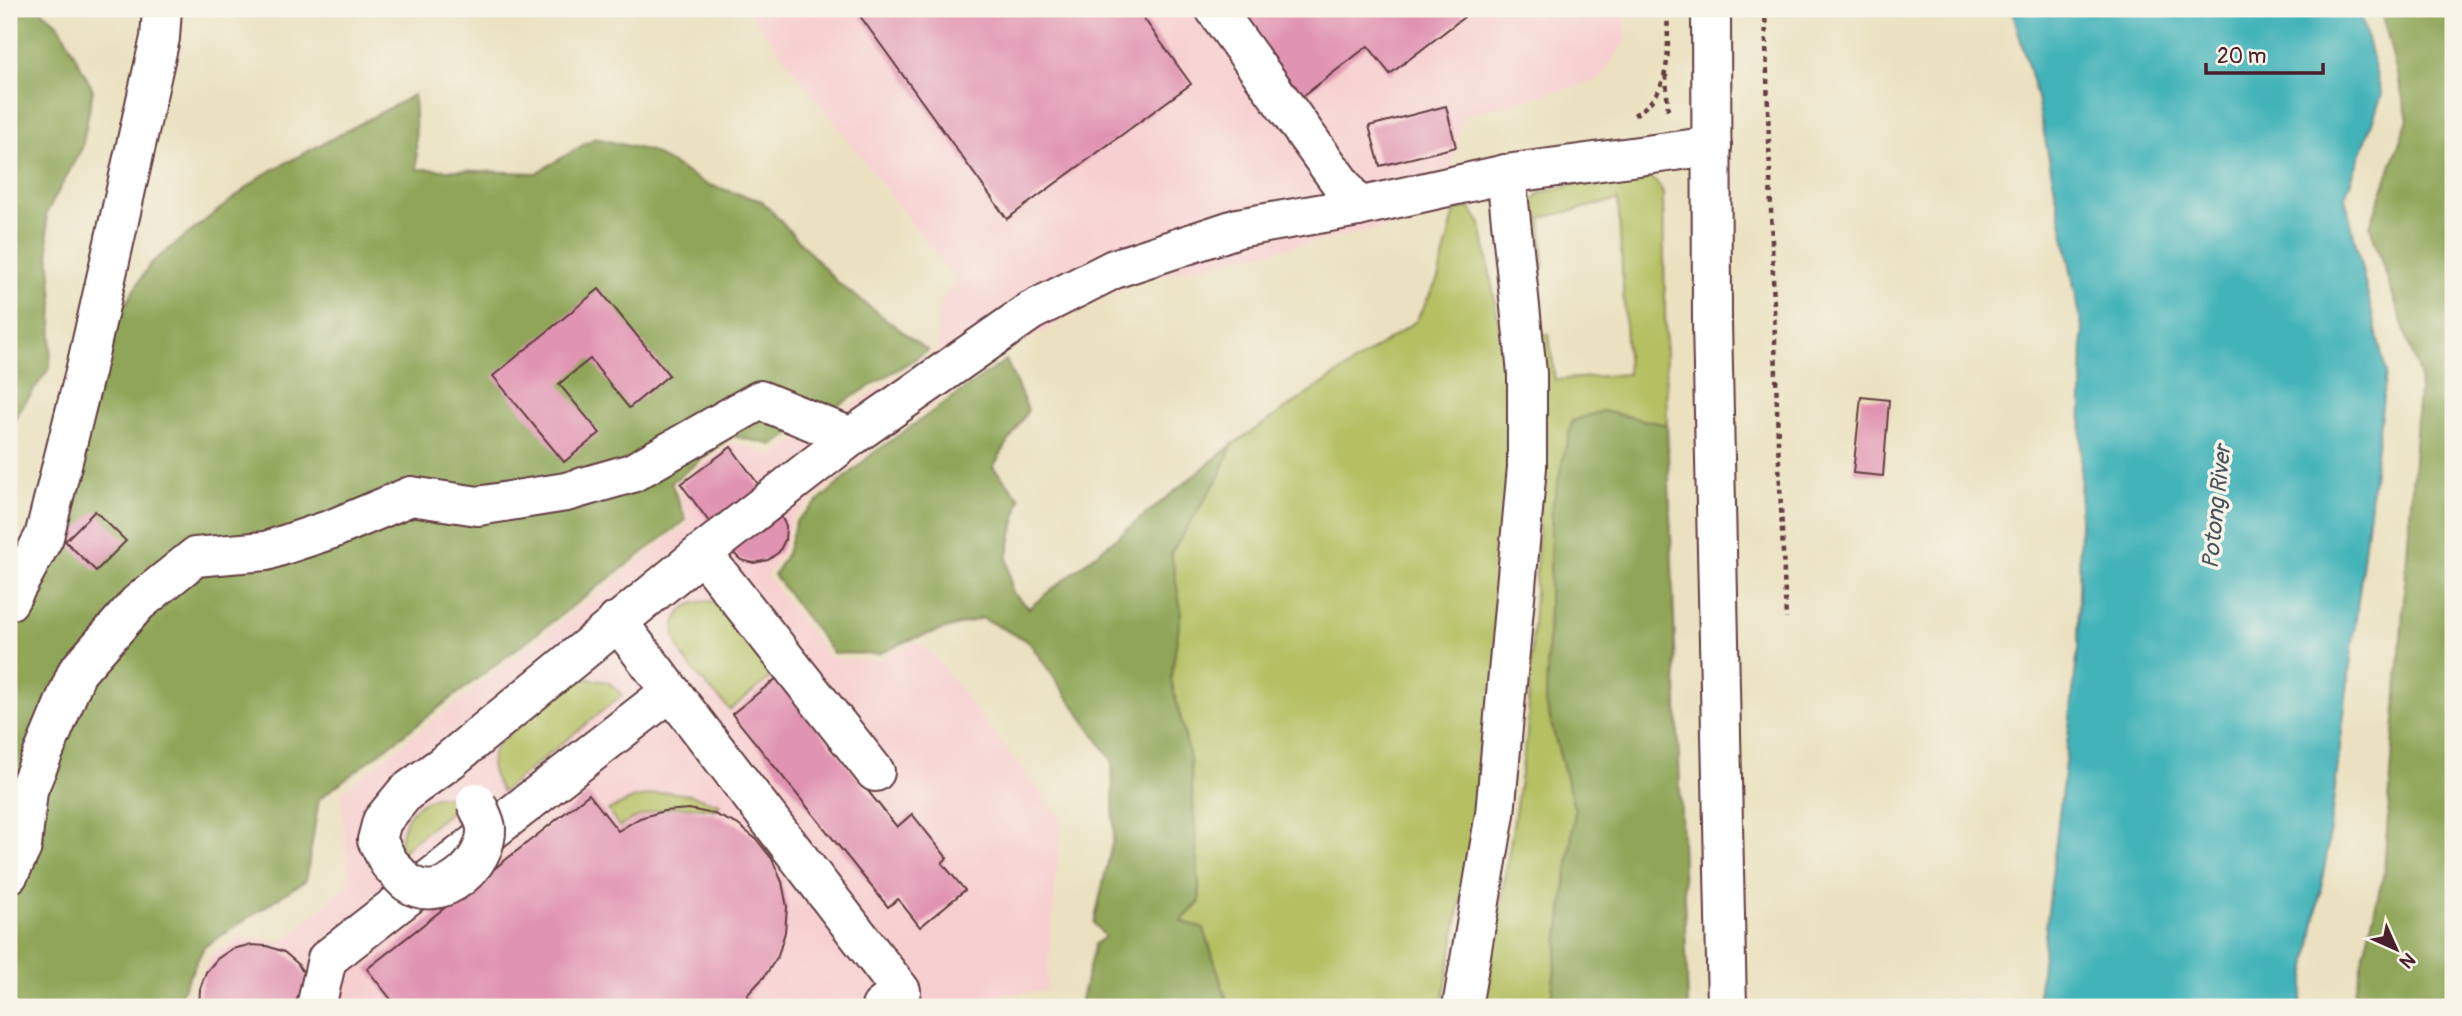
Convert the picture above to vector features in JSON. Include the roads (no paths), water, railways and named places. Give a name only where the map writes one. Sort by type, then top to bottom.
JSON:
[{"type":"main road","points":[[9,601],[44,537],[85,372],[154,64],[162,9]]},
{"type":"main road","points":[[1215,9],[1358,207]]},
{"type":"main road","points":[[1711,9],[1712,322],[1727,1007]]},
{"type":"main road","points":[[450,760],[477,802],[486,827],[484,847],[473,867],[446,886],[426,891],[407,883],[389,863],[377,839],[382,821],[405,793],[450,760],[702,553],[851,437],[1031,311],[1114,269],[1238,228],[1358,207],[1506,174],[1712,146]]},
{"type":"main road","points":[[1462,1007],[1495,814],[1527,467],[1527,373],[1506,174]]},
{"type":"main road","points":[[9,874],[22,847],[28,790],[77,672],[138,603],[195,557],[267,551],[332,529],[411,496],[478,506],[566,492],[632,472],[760,400],[851,437]]},
{"type":"main road","points":[[702,553],[875,772]]},
{"type":"main road","points":[[617,621],[901,991],[881,1007]]},
{"type":"main road","points":[[316,1007],[327,959],[670,692]]},
{"type":"water","name":"Potong River","points":[[2012,9],[2359,9],[2382,95],[2345,197],[2386,373],[2327,853],[2300,1007],[2037,1007],[2078,649],[2083,332],[2037,98]]}]
